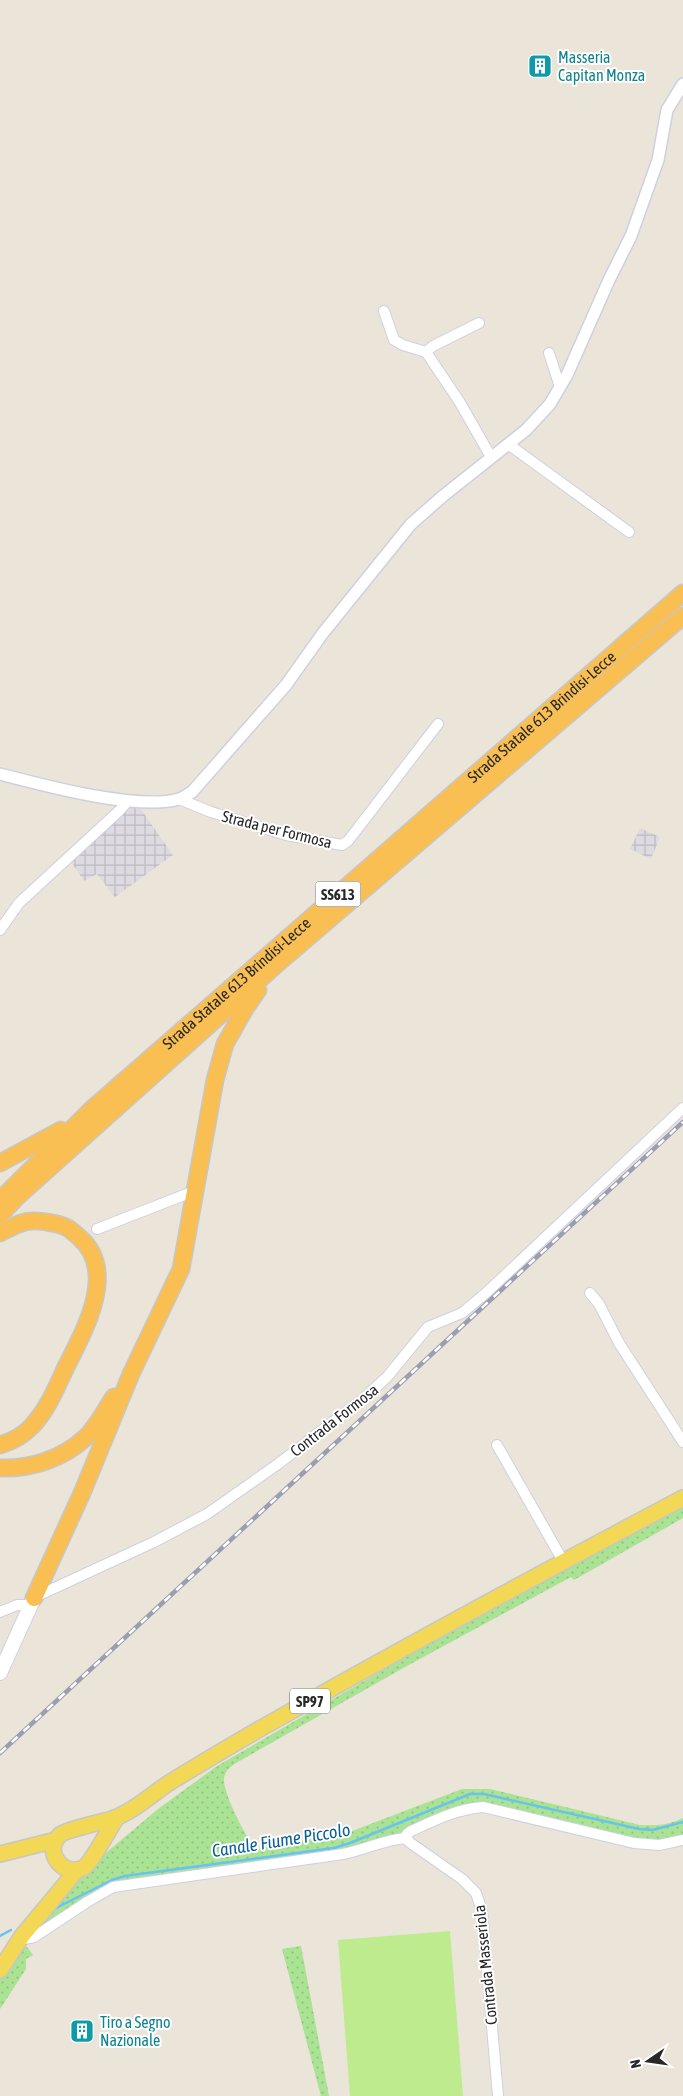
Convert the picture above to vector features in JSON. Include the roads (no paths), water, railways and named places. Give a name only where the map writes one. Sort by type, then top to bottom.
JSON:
[{"type":"highway","name":"Strada Statale 613 Brindisi-Lecce","points":[[0,1200],[92,1108],[683,593]]},
{"type":"highway","name":"Strada Statale 613 Brindisi-Lecce","points":[[0,1215],[17,1197],[277,964],[683,616]]},
{"type":"highway","points":[[32,1602],[82,1493],[131,1374],[182,1269],[215,1080],[225,1044],[246,1007],[277,964]]},
{"type":"highway","points":[[0,1163],[50,1137],[92,1108]]},
{"type":"highway","points":[[0,1233],[20,1222],[39,1220],[67,1226],[88,1245],[96,1266],[96,1294],[86,1325],[45,1412],[21,1436],[0,1445]]},
{"type":"highway","points":[[0,1468],[35,1465],[71,1448],[86,1437],[131,1374]]},
{"type":"main road","name":"SP97","points":[[77,1830],[118,1817],[226,1749],[506,1592],[683,1498]]},
{"type":"main road","points":[[0,1673],[32,1602]]},
{"type":"main road","name":"SP97","points":[[94,1853],[118,1817]]},
{"type":"main road","points":[[0,1854],[56,1840],[65,1831],[77,1830],[83,1832],[92,1841],[94,1853],[88,1864],[77,1870],[19,1940],[0,1970]]},
{"type":"main road","points":[[56,1840],[54,1853],[59,1864],[64,1868],[77,1870]]},
{"type":"main road","points":[[54,1897],[59,1864]]},
{"type":"street","name":"Strada per Formosa","points":[[0,774],[48,786],[128,801],[158,802],[179,799],[192,792],[258,719],[323,633],[411,524],[538,420],[550,404],[560,387],[631,236],[658,160],[667,110],[683,84]]},
{"type":"street","points":[[384,311],[394,340],[403,346],[417,348],[426,352],[459,401],[492,457]]},
{"type":"street","points":[[426,352],[433,346],[479,323]]},
{"type":"street","points":[[549,352],[560,387]]},
{"type":"street","points":[[508,444],[629,532]]},
{"type":"street","name":"Strada per Formosa","points":[[179,799],[211,812],[286,835],[342,845],[348,841],[438,724]]},
{"type":"street","points":[[0,930],[18,903],[128,801]]},
{"type":"street","name":"Contrada Formosa","points":[[0,1612],[17,1605],[32,1602],[207,1514],[278,1464],[363,1399],[387,1377],[428,1327],[462,1313],[486,1292],[683,1108]]},
{"type":"street","points":[[97,1229],[197,1190]]},
{"type":"street","points":[[590,1293],[619,1343],[683,1442]]},
{"type":"street","points":[[497,1445],[563,1561]]},
{"type":"street","points":[[19,1940],[34,1937],[113,1886],[344,1854],[371,1847],[394,1838],[406,1838],[407,1834],[411,1831],[442,1817],[471,1808],[483,1807],[634,1843],[659,1845],[683,1840]]},
{"type":"street","name":"Contrada Masseriola","points":[[406,1838],[462,1879],[476,1893],[482,1911],[498,2096]]},
{"type":"waterway","name":"Canale Fiume Piccolo","points":[[56,1908],[112,1880],[125,1876],[334,1848],[470,1794],[484,1794],[639,1829],[653,1830],[683,1822]]},
{"type":"waterway","name":"Canale Fiume Piccolo","points":[[0,1936],[11,1930]]},
{"type":"railway","points":[[0,1753],[683,1122]]},
{"type":"place","name":"Masseria Capitan Monza","points":[[540,66]]},
{"type":"place","name":"Tiro a Segno Nazionale","points":[[82,2031]]}]
